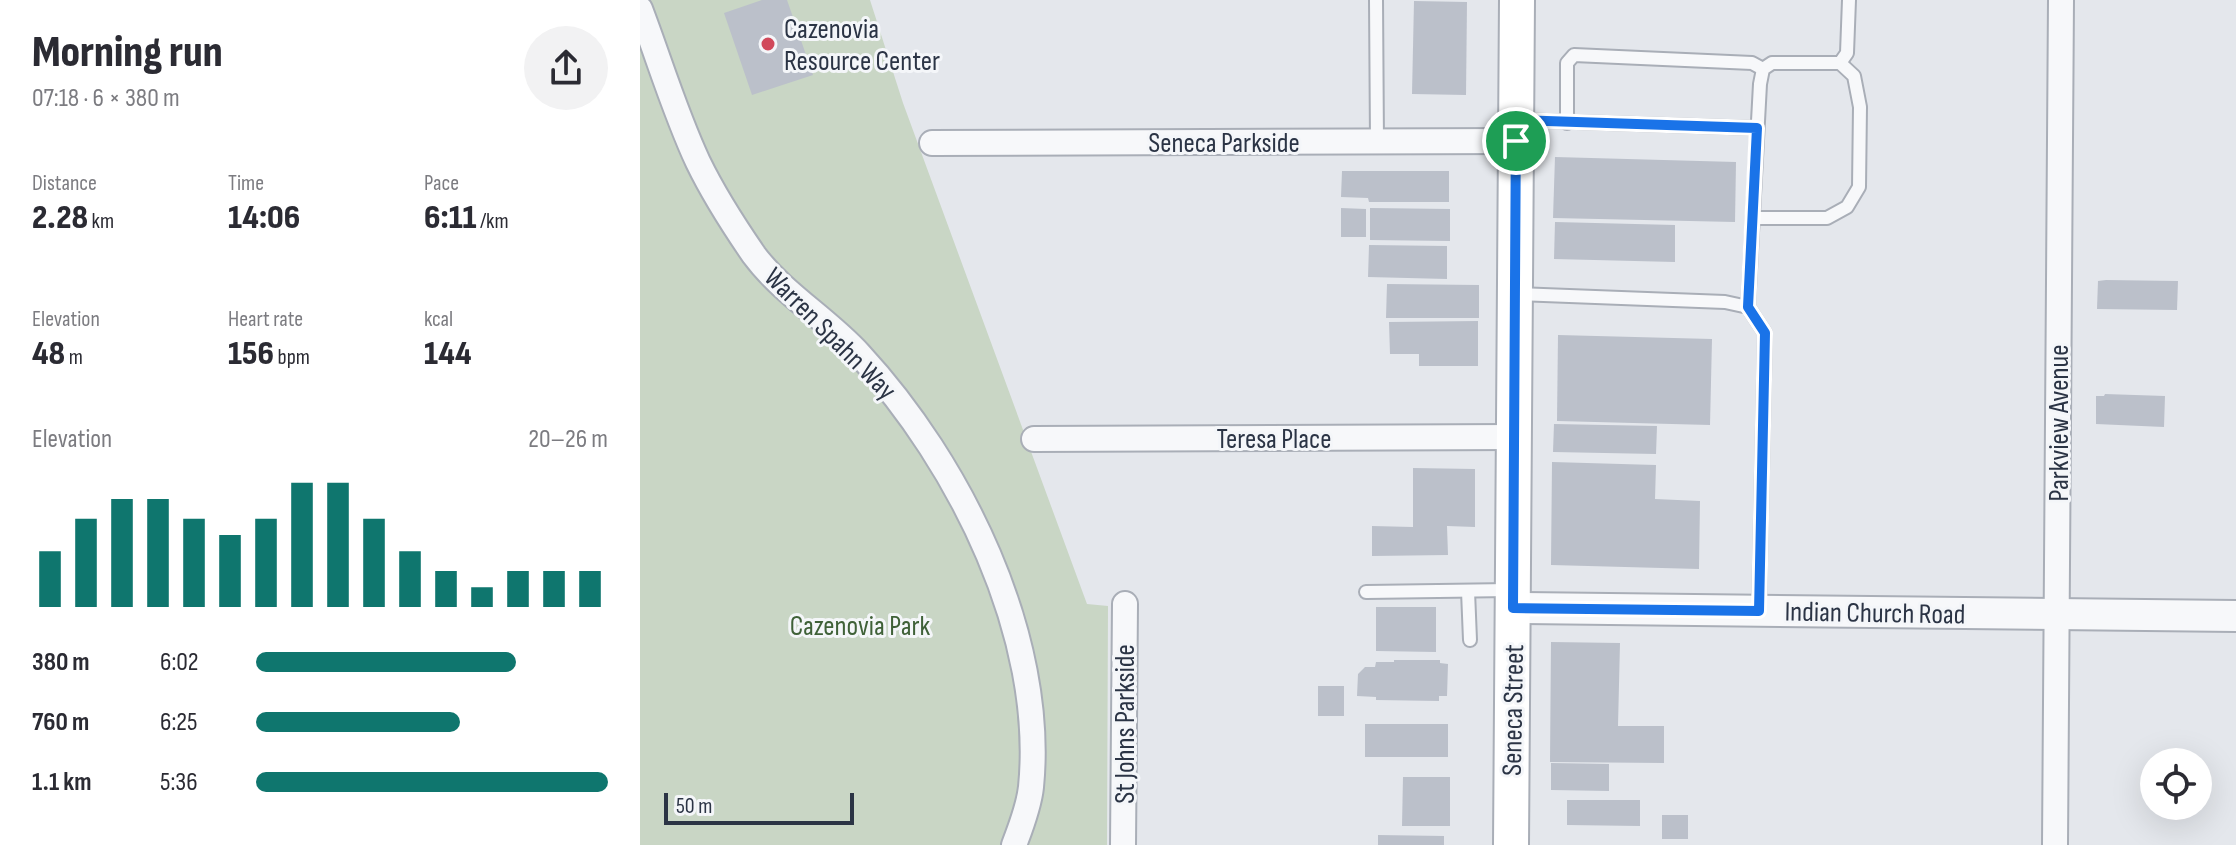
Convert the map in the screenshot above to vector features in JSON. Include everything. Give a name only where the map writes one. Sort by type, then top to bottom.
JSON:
[{"type":"main road","name":"Seneca Street","points":[[1511,845],[1517,0]]},
{"type":"street","name":"Parkview Avenue","points":[[2055,845],[2061,0]]},
{"type":"street","name":"Warren Spahn Way","points":[[640,9],[698,162],[755,256],[858,353],[895,395],[957,489],[977,529],[1022,654],[1029,697],[1031,788],[1014,845]]},
{"type":"street","name":"Seneca Parkside","points":[[932,143],[1377,142],[1516,131]]},
{"type":"street","name":"Teresa Place","points":[[1034,439],[1514,437]]},
{"type":"street","name":"Indian Church Road","points":[[1513,599],[1759,611],[2236,616]]},
{"type":"street","name":"St Johns Parkside","points":[[1123,845],[1125,604]]},
{"type":"lane","points":[[1376,0],[1377,142]]},
{"type":"lane","points":[[1840,63],[1847,53],[1849,0]]},
{"type":"lane","points":[[1567,123],[1567,63],[1574,55],[1752,63],[1763,69]]},
{"type":"lane","points":[[1753,218],[1827,218],[1847,207],[1859,187],[1860,107],[1854,76],[1840,63],[1772,63],[1763,69]]},
{"type":"lane","points":[[1759,611],[1765,333],[1748,307],[1763,69]]},
{"type":"lane","points":[[1516,131],[1567,123],[1757,128]]},
{"type":"lane","points":[[1515,294],[1725,302],[1748,307]]},
{"type":"lane","points":[[1366,592],[1468,591],[1513,599]]},
{"type":"lane","points":[[1468,591],[1470,640]]},
{"type":"green space","name":"Cazenovia Park","points":[[640,0],[870,0],[903,103],[1087,604],[1108,606],[1107,845],[640,845]]},
{"type":"building","name":"Cazenovia Resource Center","points":[[762,0],[787,0],[813,75],[752,95],[724,13]]},
{"type":"building","points":[[1414,1],[1467,2],[1466,95],[1412,94]]},
{"type":"building","points":[[1555,157],[1736,162],[1735,222],[1553,218]]},
{"type":"building","points":[[1342,171],[1449,171],[1449,202],[1369,202],[1368,198],[1341,197]]},
{"type":"building","points":[[1341,208],[1366,209],[1366,237],[1341,237]]},
{"type":"building","points":[[1370,208],[1450,209],[1450,241],[1370,240]]},
{"type":"building","points":[[1555,222],[1675,225],[1675,262],[1554,259]]},
{"type":"building","points":[[1369,245],[1447,246],[1447,279],[1368,277]]},
{"type":"building","points":[[2098,281],[2178,281],[2177,310],[2097,309]]},
{"type":"building","points":[[1387,284],[1479,285],[1479,318],[1386,318]]},
{"type":"building","points":[[1478,321],[1478,366],[1419,366],[1419,354],[1390,354],[1389,322]]},
{"type":"building","points":[[1558,335],[1712,339],[1710,425],[1557,421]]},
{"type":"building","points":[[2096,396],[2165,396],[2164,427],[2096,424]]},
{"type":"building","points":[[1554,424],[1657,426],[1656,454],[1553,452]]},
{"type":"building","points":[[1552,462],[1656,465],[1655,499],[1700,501],[1699,569],[1551,565]]},
{"type":"building","points":[[1413,468],[1475,469],[1475,527],[1447,526],[1448,555],[1372,556],[1372,526],[1413,527]]},
{"type":"building","points":[[1376,607],[1436,607],[1436,652],[1376,651]]},
{"type":"building","points":[[1551,642],[1620,643],[1618,726],[1664,726],[1664,763],[1550,762]]},
{"type":"building","points":[[1394,660],[1440,660],[1440,663],[1448,664],[1447,696],[1439,696],[1439,701],[1376,700],[1376,697],[1357,696],[1358,674],[1365,667]]},
{"type":"building","points":[[1318,686],[1344,686],[1344,716],[1318,716]]},
{"type":"building","points":[[1365,724],[1448,724],[1448,757],[1365,757]]},
{"type":"building","points":[[1551,763],[1609,764],[1609,791],[1551,790]]},
{"type":"building","points":[[1403,777],[1450,777],[1450,826],[1402,826]]},
{"type":"building","points":[[1567,800],[1640,800],[1640,826],[1567,825]]},
{"type":"building","points":[[1662,815],[1688,815],[1688,839],[1662,839]]},
{"type":"building","points":[[1378,835],[1444,836],[1444,845],[1378,845]]},
{"type":"place","name":"Cazenovia Resource Center","points":[[768,44]]},
{"type":"route","points":[[1516,120],[1757,128],[1748,307],[1765,333],[1759,611],[1513,608],[1516,141],[1516,120]]}]
